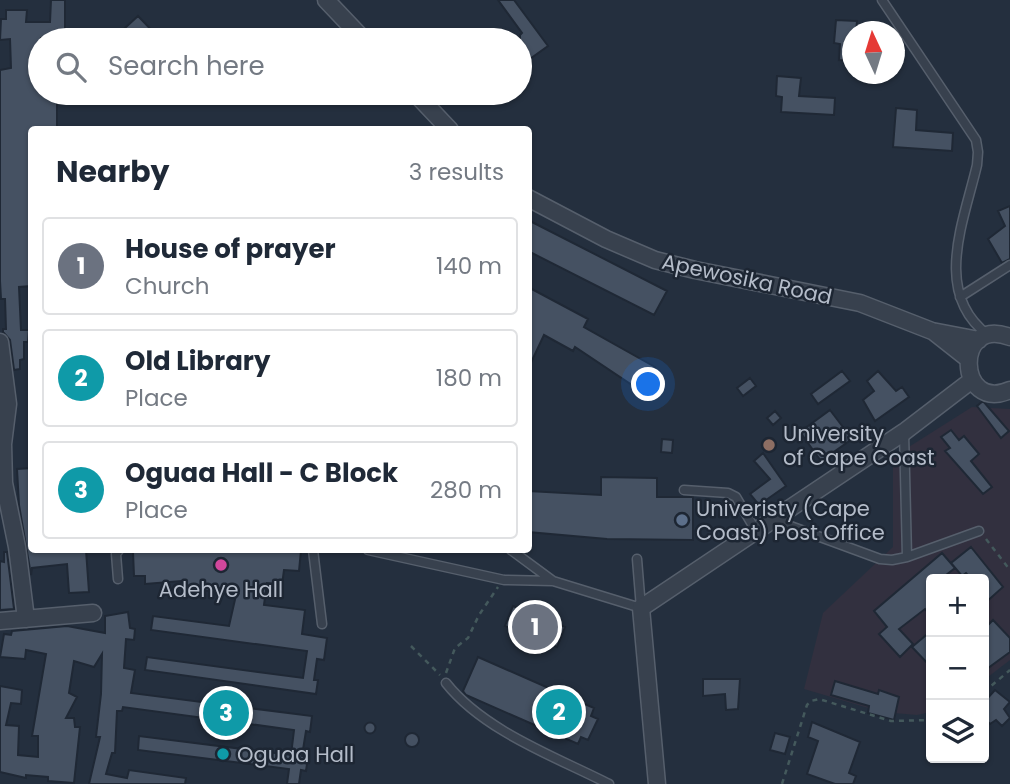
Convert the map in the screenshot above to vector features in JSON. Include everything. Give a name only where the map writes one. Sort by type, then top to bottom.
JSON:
[{"type":"street","points":[[326,0],[353,28]]},
{"type":"street","points":[[426,105],[446,126]]},
{"type":"street","name":"Apewosika Road","points":[[532,200],[606,239],[655,260],[860,303],[932,331]]},
{"type":"street","points":[[932,331],[1010,337]]},
{"type":"street","points":[[932,331],[968,358]]},
{"type":"street","points":[[984,337],[971,348],[968,358],[968,370],[972,380],[986,392],[1010,390]]},
{"type":"street","points":[[0,341],[8,404],[3,444],[5,482],[26,619]]},
{"type":"street","points":[[657,784],[641,608],[904,432],[972,380]]},
{"type":"street","points":[[0,544],[17,547]]},
{"type":"street","points":[[0,621],[93,613]]},
{"type":"lane","points":[[882,0],[975,140],[977,165],[954,275],[972,324],[984,337]]},
{"type":"lane","points":[[960,297],[1010,265]]},
{"type":"lane","points":[[904,432],[907,556]]},
{"type":"lane","points":[[684,490],[728,493],[736,497],[756,531]]},
{"type":"lane","points":[[774,520],[880,559],[907,556],[979,531]]},
{"type":"lane","points":[[117,553],[118,579]]},
{"type":"lane","points":[[313,553],[322,624]]},
{"type":"lane","points":[[382,553],[501,579],[553,581],[641,608],[637,559]]},
{"type":"lane","points":[[515,553],[553,581]]},
{"type":"lane","points":[[446,683],[459,699],[478,715],[609,784]]},
{"type":"path","points":[[979,531],[1010,570]]},
{"type":"path","points":[[446,683],[449,661],[455,648],[468,638],[501,579]]},
{"type":"path","points":[[411,646],[446,683]]},
{"type":"path","points":[[989,688],[1010,670]]},
{"type":"path","points":[[782,784],[807,705],[811,701],[819,699],[891,721],[926,720]]},
{"type":"shaded area","points":[[972,407],[1010,409],[1010,660],[989,676],[989,574],[926,574],[926,713],[917,715],[882,712],[804,689],[823,613],[893,547],[893,457]]},
{"type":"building","points":[[51,0],[65,0],[65,28],[28,28],[28,105],[57,105],[57,126],[28,126],[28,286],[19,287],[21,330],[28,330],[28,342],[24,342],[24,359],[20,360],[20,369],[14,370],[10,340],[3,332],[3,329],[6,329],[5,299],[1,299],[0,281],[0,70],[11,68],[10,39],[0,40],[1,19],[6,19],[6,10],[27,10],[26,22],[50,22]]},
{"type":"building","points":[[498,0],[514,0],[548,46],[532,57],[532,28],[518,28]]},
{"type":"building","points":[[138,16],[150,28],[125,28]]},
{"type":"building","points":[[836,20],[857,21],[842,21],[842,60],[839,60],[840,44],[834,43]]},
{"type":"building","points":[[777,76],[801,78],[799,96],[835,98],[834,115],[781,112],[782,97],[776,96]]},
{"type":"building","points":[[896,108],[917,110],[916,130],[953,133],[952,151],[893,147]]},
{"type":"building","points":[[1010,206],[1010,259],[1002,263],[988,239],[1005,226],[998,211]]},
{"type":"building","points":[[532,222],[667,291],[654,315],[532,253]]},
{"type":"building","points":[[532,289],[588,319],[584,327],[655,367],[641,391],[575,347],[573,351],[544,335],[532,360]]},
{"type":"building","points":[[842,371],[850,381],[818,404],[811,394]]},
{"type":"building","points":[[878,371],[896,391],[902,387],[909,397],[875,421],[863,400],[874,391],[867,381]]},
{"type":"building","points":[[750,378],[756,386],[743,396],[737,388]]},
{"type":"building","points":[[983,401],[1009,431],[1001,438],[977,406]]},
{"type":"building","points":[[830,410],[852,439],[821,461],[800,432]]},
{"type":"building","points":[[775,411],[781,418],[773,425],[767,418]]},
{"type":"building","points":[[951,430],[959,440],[964,436],[979,454],[971,461],[992,487],[983,494],[945,451],[950,448],[941,437]]},
{"type":"building","points":[[662,439],[673,440],[672,453],[661,452]]},
{"type":"building","points":[[763,453],[786,486],[759,505],[750,494],[770,479],[754,461]]},
{"type":"building","points":[[28,468],[28,553],[86,553],[89,592],[69,593],[67,564],[32,568],[31,575],[19,505],[17,469]]},
{"type":"building","points":[[601,477],[657,478],[657,497],[693,497],[693,540],[607,539],[532,532],[532,491],[601,495]]},
{"type":"building","points":[[971,547],[1003,587],[989,600],[989,574],[960,574],[951,563]]},
{"type":"building","points":[[4,552],[7,552],[14,609],[0,610],[0,561],[4,562]]},
{"type":"building","points":[[133,553],[301,553],[299,571],[284,570],[282,585],[267,583],[264,605],[305,610],[302,634],[327,638],[324,660],[317,659],[314,680],[318,680],[316,694],[145,670],[147,657],[303,678],[307,651],[151,630],[153,616],[229,626],[236,595],[181,587],[181,581],[145,584],[145,576],[134,576]]},
{"type":"building","points":[[942,553],[955,568],[947,574],[926,574],[926,610],[899,629],[913,644],[900,657],[879,634],[887,627],[874,611]]},
{"type":"building","points":[[513,606],[565,627],[557,647],[505,626]]},
{"type":"building","points":[[128,612],[130,628],[135,629],[134,640],[126,639],[124,668],[135,670],[131,693],[312,716],[310,732],[306,731],[302,756],[308,757],[306,771],[301,770],[299,784],[287,784],[289,769],[138,750],[139,736],[291,755],[294,730],[123,707],[122,711],[117,711],[115,753],[112,753],[106,774],[127,778],[129,770],[186,778],[185,784],[89,784],[100,737],[96,737],[102,654],[94,667],[74,661],[69,693],[77,697],[66,718],[74,718],[75,727],[80,727],[74,783],[48,781],[48,777],[26,775],[26,778],[0,772],[0,686],[22,690],[21,704],[11,703],[6,725],[19,726],[18,755],[38,757],[38,736],[32,736],[46,654],[26,650],[25,659],[0,657],[4,634],[67,626],[105,633],[105,616]]},
{"type":"building","points":[[993,620],[1010,638],[1010,652],[989,667],[989,637],[989,624]]},
{"type":"building","points":[[926,635],[926,662],[912,647]]},
{"type":"building","points":[[478,657],[594,708],[591,716],[598,719],[588,740],[581,737],[578,744],[466,695],[463,691]]},
{"type":"building","points":[[703,679],[740,679],[738,709],[726,710],[725,694],[703,696]]},
{"type":"building","points":[[835,681],[878,694],[879,690],[899,697],[894,720],[868,713],[869,706],[831,695]]},
{"type":"building","points":[[995,690],[1010,702],[1004,709],[1010,718],[1002,726],[996,720],[989,723],[989,697]]},
{"type":"building","points":[[370,722],[376,728],[370,734],[364,728]]},
{"type":"building","points":[[812,722],[860,742],[849,773],[856,776],[853,784],[835,784],[807,774],[818,741],[808,737]]},
{"type":"building","points":[[412,733],[417,735],[417,745],[412,747],[407,745],[405,740],[407,735]]},
{"type":"building","points":[[775,733],[790,737],[785,754],[770,750]]},
{"type":"place","name":"University of Cape Coast","points":[[769,445]]},
{"type":"place","name":"Univeristy (Cape Coast) Post Office","points":[[682,520]]},
{"type":"place","name":"Adehye Hall","points":[[221,565]]},
{"type":"place","name":"House of prayer","points":[[535,627]]},
{"type":"place","name":"Old Library","points":[[559,712]]},
{"type":"place","name":"Oguaa Hall - C Block","points":[[226,713]]},
{"type":"place","name":"Oguaa Hall","points":[[223,754]]}]
